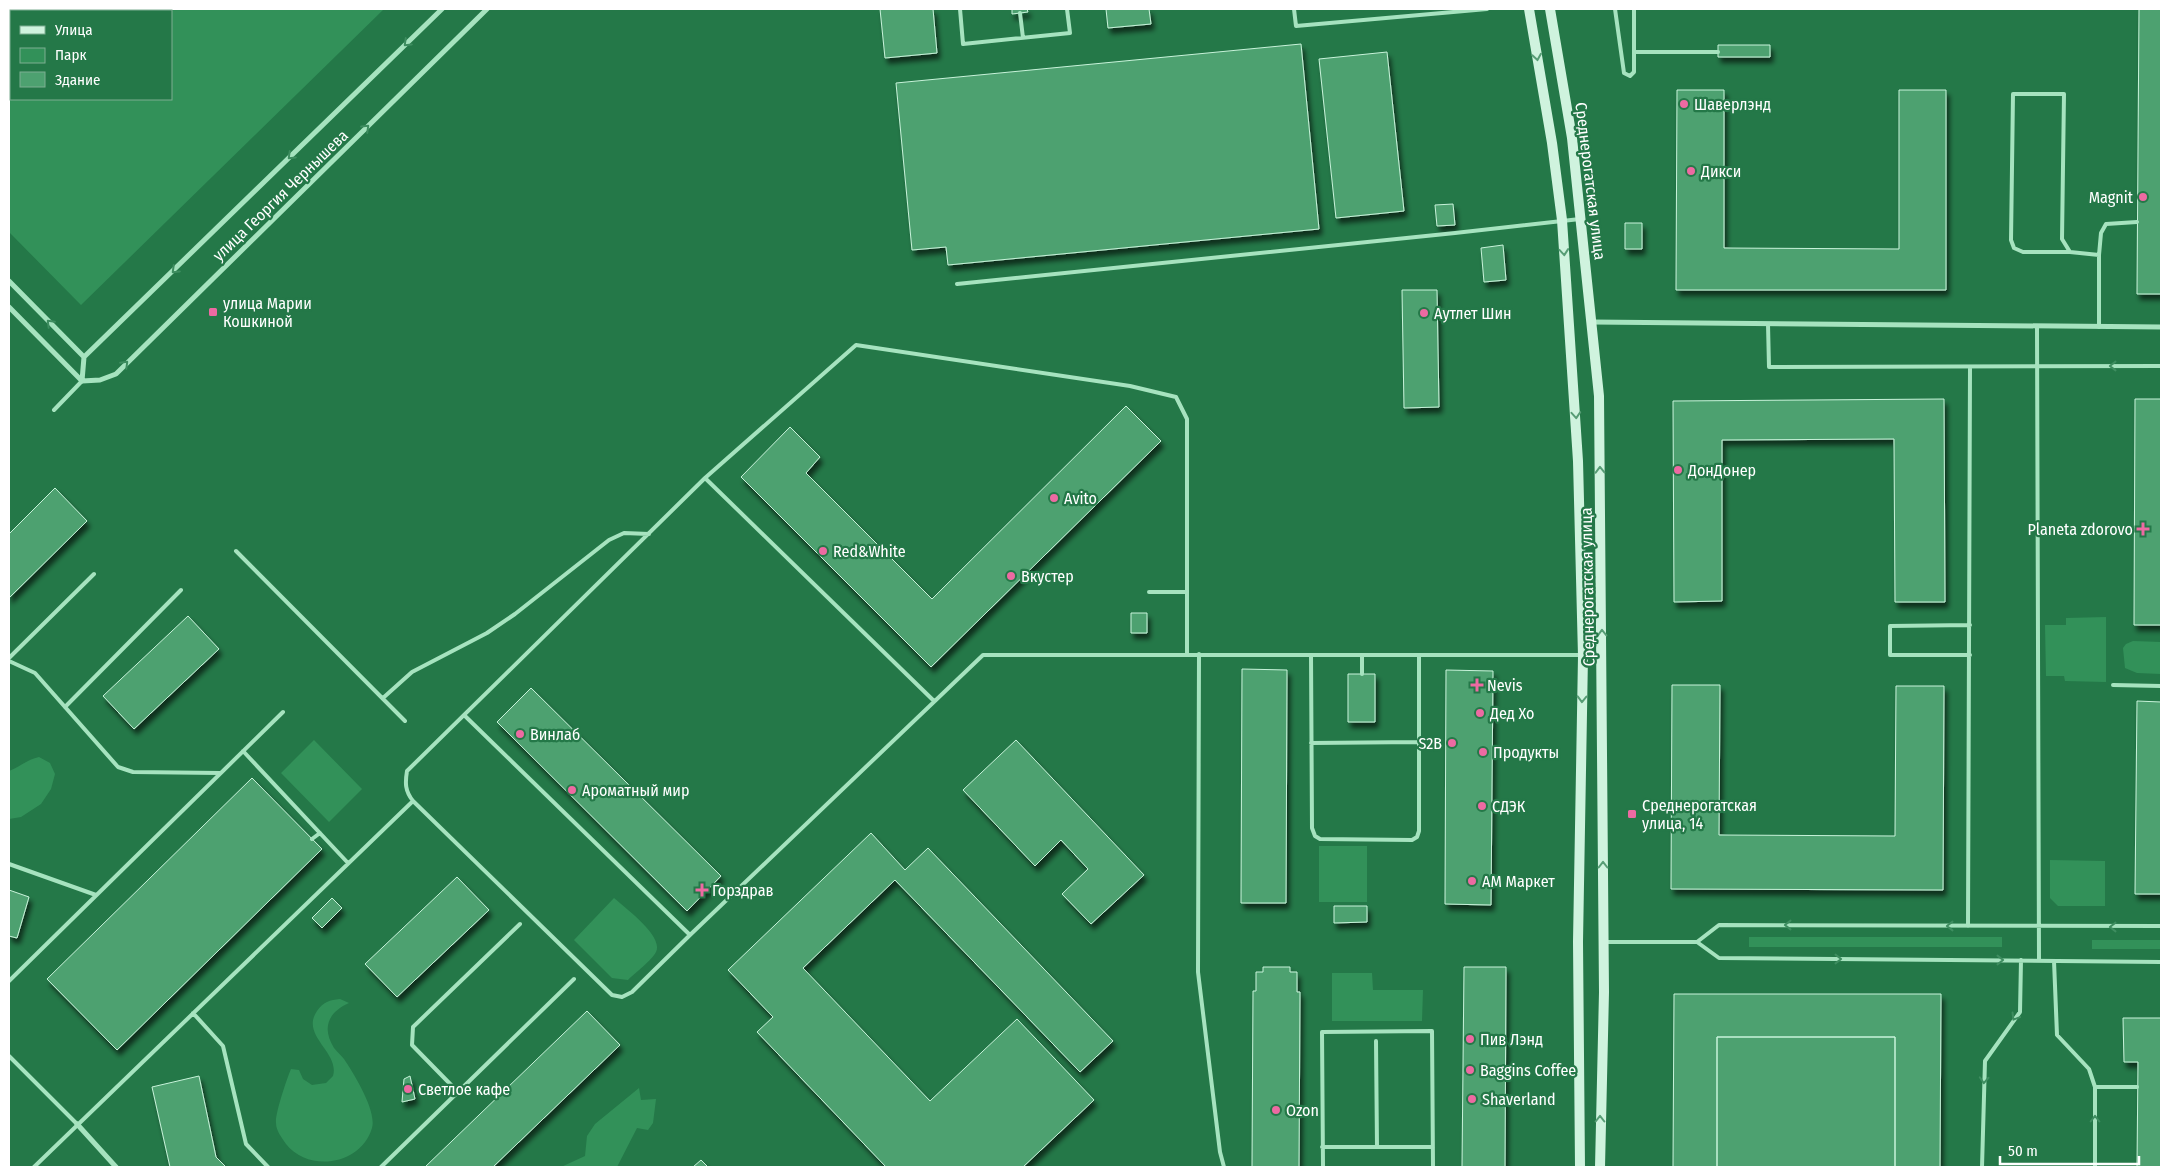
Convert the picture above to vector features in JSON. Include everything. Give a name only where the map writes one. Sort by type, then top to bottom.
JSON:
[{"type":"street","name":"улица Георгия Чернышева","points":[[84,357],[442,9]]},
{"type":"street","name":"улица Георгия Чернышева","points":[[82,381],[100,380],[116,374],[488,9]]},
{"type":"street","name":"Среднерогатская улица","points":[[1530,9],[1552,143],[1562,220],[1578,462],[1582,656],[1578,952],[1580,1167]]},
{"type":"street","name":"Среднерогатская улица","points":[[1550,9],[1572,138],[1600,396],[1603,654],[1603,942],[1600,1167]]},
{"type":"street","points":[[9,281],[84,357],[82,381]]},
{"type":"street","points":[[9,307],[82,381]]},
{"type":"street","points":[[1592,322],[2161,328]]},
{"type":"street","points":[[77,1124],[116,1167]]},
{"type":"lane","points":[[960,9],[963,44],[1070,33],[1067,9]]},
{"type":"lane","points":[[1294,9],[1296,26],[1487,9]]},
{"type":"lane","points":[[1411,9],[1412,16]]},
{"type":"lane","points":[[1615,9],[1624,74],[1630,76],[1634,72],[1634,9]]},
{"type":"lane","points":[[1020,13],[1023,38]]},
{"type":"lane","points":[[1635,52],[1718,52]]},
{"type":"lane","points":[[2070,252],[2062,239],[2064,94],[2013,94],[2011,240],[2014,248],[2023,252],[2070,252],[2099,255]]},
{"type":"lane","points":[[958,284],[1582,219]]},
{"type":"lane","points":[[2099,327],[2099,255],[2101,233],[2106,224],[2138,222]]},
{"type":"lane","points":[[1768,324],[1769,368],[2161,366]]},
{"type":"lane","points":[[2037,327],[2039,960]]},
{"type":"lane","points":[[1187,654],[1187,419],[1176,397],[1130,386],[856,345],[705,478],[407,771],[405,784],[408,795],[413,801],[612,995],[622,996],[632,992],[983,655],[1582,656],[1603,654]]},
{"type":"lane","points":[[1968,926],[1970,367]]},
{"type":"lane","points":[[54,410],[82,381]]},
{"type":"lane","points":[[705,478],[934,701]]},
{"type":"lane","points":[[383,698],[412,672],[487,633],[515,614],[609,540],[624,533],[649,534]]},
{"type":"lane","points":[[236,551],[405,721]]},
{"type":"lane","points":[[94,574],[9,659],[35,673],[118,767],[133,772],[220,773]]},
{"type":"lane","points":[[65,706],[181,590]]},
{"type":"lane","points":[[1149,592],[1186,592]]},
{"type":"lane","points":[[1970,626],[1890,626],[1890,655],[1970,655]]},
{"type":"lane","points":[[1199,654],[1198,972],[1220,1152],[1224,1167]]},
{"type":"lane","points":[[1311,655],[1312,828],[1315,836],[1320,839],[1412,840],[1417,837],[1419,831],[1419,655]]},
{"type":"lane","points":[[1362,655],[1362,674]]},
{"type":"lane","points":[[2113,685],[2161,686]]},
{"type":"lane","points":[[9,981],[282,712]]},
{"type":"lane","points":[[464,715],[690,935]]},
{"type":"lane","points":[[1311,743],[1419,742]]},
{"type":"lane","points":[[243,751],[348,863]]},
{"type":"lane","points":[[34,1167],[413,801]]},
{"type":"lane","points":[[312,839],[320,833]]},
{"type":"lane","points":[[9,864],[96,894]]},
{"type":"lane","points":[[458,1092],[416,1051],[411,1040],[413,1027],[520,924]]},
{"type":"lane","points":[[1697,942],[1719,925],[2161,926]]},
{"type":"lane","points":[[1603,942],[1697,942],[1719,958],[2161,962]]},
{"type":"lane","points":[[1982,1167],[1985,1061],[2020,1012],[2021,960]]},
{"type":"lane","points":[[2054,961],[2057,1035],[2089,1069],[2095,1087],[2095,1167]]},
{"type":"lane","points":[[381,1167],[574,979]]},
{"type":"lane","points":[[194,1013],[223,1046],[246,1144],[268,1167]]},
{"type":"lane","points":[[1323,1167],[1322,1032],[1432,1031],[1433,1167]]},
{"type":"lane","points":[[1376,1041],[1377,1147]]},
{"type":"lane","points":[[9,1056],[77,1124]]},
{"type":"lane","points":[[2095,1087],[2136,1086]]},
{"type":"lane","points":[[1322,1147],[1433,1147]]},
{"type":"green space","points":[[9,9],[384,9],[81,305],[9,232]]},
{"type":"green space","points":[[2106,617],[2106,682],[2065,681],[2064,676],[2046,676],[2045,625],[2066,625],[2066,618]]},
{"type":"green space","points":[[2133,641],[2161,642],[2161,674],[2137,673],[2125,668],[2123,648],[2126,644]]},
{"type":"green space","points":[[314,740],[362,789],[329,822],[281,773]]},
{"type":"green space","points":[[39,757],[50,763],[55,774],[51,789],[41,804],[21,817],[9,819],[9,771],[31,759]]},
{"type":"green space","points":[[1319,846],[1367,846],[1367,902],[1319,902]]},
{"type":"green space","points":[[2050,860],[2105,861],[2105,906],[2058,906],[2050,898]]},
{"type":"green space","points":[[614,898],[642,923],[657,945],[654,955],[628,980],[612,978],[574,940]]},
{"type":"green space","points":[[1749,937],[2002,937],[2002,947],[1749,947]]},
{"type":"green space","points":[[2092,940],[2161,940],[2161,949],[2092,949]]},
{"type":"green space","points":[[1332,973],[1372,973],[1373,990],[1423,990],[1422,1021],[1332,1021]]},
{"type":"green space","points":[[340,999],[349,1003],[336,1011],[332,1016],[329,1021],[328,1033],[334,1048],[344,1059],[364,1093],[373,1121],[366,1140],[357,1150],[346,1157],[334,1161],[320,1161],[308,1159],[296,1153],[286,1144],[277,1129],[276,1118],[291,1069],[299,1070],[303,1079],[312,1085],[326,1083],[333,1076],[334,1067],[316,1036],[313,1020],[322,1005]]},
{"type":"green space","points":[[639,1088],[641,1100],[656,1099],[653,1123],[648,1130],[637,1128],[617,1167],[561,1167],[585,1156],[587,1136],[595,1124]]},
{"type":"building","points":[[880,9],[933,9],[937,53],[885,58]]},
{"type":"building","points":[[1012,9],[1027,9],[1028,12],[1012,14]]},
{"type":"building","points":[[1106,9],[1149,9],[1151,24],[1108,28]]},
{"type":"building","points":[[2139,9],[2161,9],[2161,294],[2137,294]]},
{"type":"building","points":[[1301,44],[1319,229],[948,265],[946,247],[912,250],[896,83]]},
{"type":"building","points":[[1718,45],[1770,45],[1770,57],[1718,57]]},
{"type":"building","points":[[1387,52],[1404,211],[1336,218],[1319,59]]},
{"type":"building","points":[[1677,90],[1724,90],[1724,248],[1899,249],[1899,90],[1946,90],[1946,290],[1676,290]]},
{"type":"building","points":[[1453,204],[1455,225],[1437,226],[1435,205]]},
{"type":"building","points":[[1625,223],[1642,223],[1642,249],[1625,249]]},
{"type":"building","points":[[1503,245],[1506,280],[1484,282],[1481,248]]},
{"type":"building","points":[[1402,290],[1437,290],[1439,407],[1404,408]]},
{"type":"building","points":[[1944,399],[1945,602],[1895,602],[1894,439],[1722,440],[1722,601],[1674,602],[1673,401]]},
{"type":"building","points":[[2135,399],[2161,399],[2161,625],[2134,625]]},
{"type":"building","points":[[1126,406],[1161,441],[931,667],[741,477],[790,427],[820,457],[806,473],[932,599]]},
{"type":"building","points":[[55,488],[87,521],[9,598],[9,534]]},
{"type":"building","points":[[1131,613],[1147,613],[1147,633],[1131,633]]},
{"type":"building","points":[[188,616],[219,649],[134,729],[103,696]]},
{"type":"building","points":[[1242,669],[1287,670],[1286,903],[1241,903]]},
{"type":"building","points":[[1446,670],[1493,671],[1491,905],[1445,904]]},
{"type":"building","points":[[1348,674],[1375,674],[1375,722],[1348,722]]},
{"type":"building","points":[[1672,685],[1720,685],[1719,835],[1895,836],[1896,686],[1944,686],[1943,890],[1671,889]]},
{"type":"building","points":[[531,688],[721,876],[687,911],[497,722]]},
{"type":"building","points":[[2137,701],[2161,702],[2161,894],[2135,894]]},
{"type":"building","points":[[1016,740],[1144,875],[1091,924],[1062,894],[1088,869],[1061,840],[1035,866],[963,790]]},
{"type":"building","points":[[252,778],[322,849],[117,1050],[47,979]]},
{"type":"building","points":[[871,833],[905,870],[928,848],[1113,1041],[1080,1072],[895,880],[803,968],[930,1101],[1017,1019],[1094,1100],[1023,1167],[886,1167],[757,1032],[773,1017],[728,970]]},
{"type":"building","points":[[457,877],[489,910],[397,997],[365,964]]},
{"type":"building","points":[[9,890],[29,897],[17,938],[9,936]]},
{"type":"building","points":[[332,898],[342,908],[322,928],[312,918]]},
{"type":"building","points":[[1334,906],[1367,906],[1367,922],[1334,923]]},
{"type":"building","points":[[1263,967],[1290,967],[1290,972],[1297,972],[1297,992],[1300,992],[1299,1167],[1252,1167],[1253,991],[1256,991],[1256,972],[1263,972]]},
{"type":"building","points":[[1464,967],[1506,967],[1505,1167],[1462,1167]]},
{"type":"building","points":[[1674,994],[1941,994],[1940,1167],[1895,1167],[1895,1037],[1717,1037],[1717,1167],[1673,1167]]},
{"type":"building","points":[[587,1011],[620,1045],[493,1167],[425,1167]]},
{"type":"building","points":[[2123,1018],[2161,1018],[2161,1167],[2137,1167],[2138,1062],[2124,1062]]},
{"type":"building","points":[[1717,1037],[1895,1037],[1895,1167],[1717,1167]]},
{"type":"building","points":[[199,1076],[216,1157],[226,1167],[170,1167],[152,1087]]},
{"type":"building","name":"Светлое кафе","points":[[410,1076],[415,1099],[402,1102],[404,1079]]},
{"type":"building","points":[[701,1160],[708,1167],[693,1167]]},
{"type":"place","name":"Шаверлэнд","points":[[1684,104]]},
{"type":"place","name":"Дикси","points":[[1691,171]]},
{"type":"place","name":"Magnit","points":[[2143,197]]},
{"type":"place","name":"улица Марии Кошкиной","points":[[213,312]]},
{"type":"place","name":"Аутлет Шин","points":[[1424,313]]},
{"type":"place","name":"ДонДонер","points":[[1678,470]]},
{"type":"place","name":"Avito","points":[[1054,498]]},
{"type":"place","name":"Planeta zdorovo","points":[[2143,529]]},
{"type":"place","name":"Red&White","points":[[823,551]]},
{"type":"place","name":"Вкустер","points":[[1011,576]]},
{"type":"place","name":"Nevis","points":[[1477,685]]},
{"type":"place","name":"Дед Хо","points":[[1480,713]]},
{"type":"place","name":"Винлаб","points":[[520,734]]},
{"type":"place","name":"S2B","points":[[1452,743]]},
{"type":"place","name":"Продукты","points":[[1483,752]]},
{"type":"place","name":"Ароматный мир","points":[[572,790]]},
{"type":"place","name":"СДЭК","points":[[1482,806]]},
{"type":"place","name":"Среднерогатская улица, 14","points":[[1632,814]]},
{"type":"place","name":"АМ Маркет","points":[[1472,881]]},
{"type":"place","name":"Горздрав","points":[[702,890]]},
{"type":"place","name":"Пив Лэнд","points":[[1470,1039]]},
{"type":"place","name":"Baggins Coffee","points":[[1470,1070]]},
{"type":"place","name":"Светлое кафе","points":[[408,1089]]},
{"type":"place","name":"Shaverland","points":[[1472,1099]]},
{"type":"place","name":"Ozon","points":[[1276,1110]]}]
